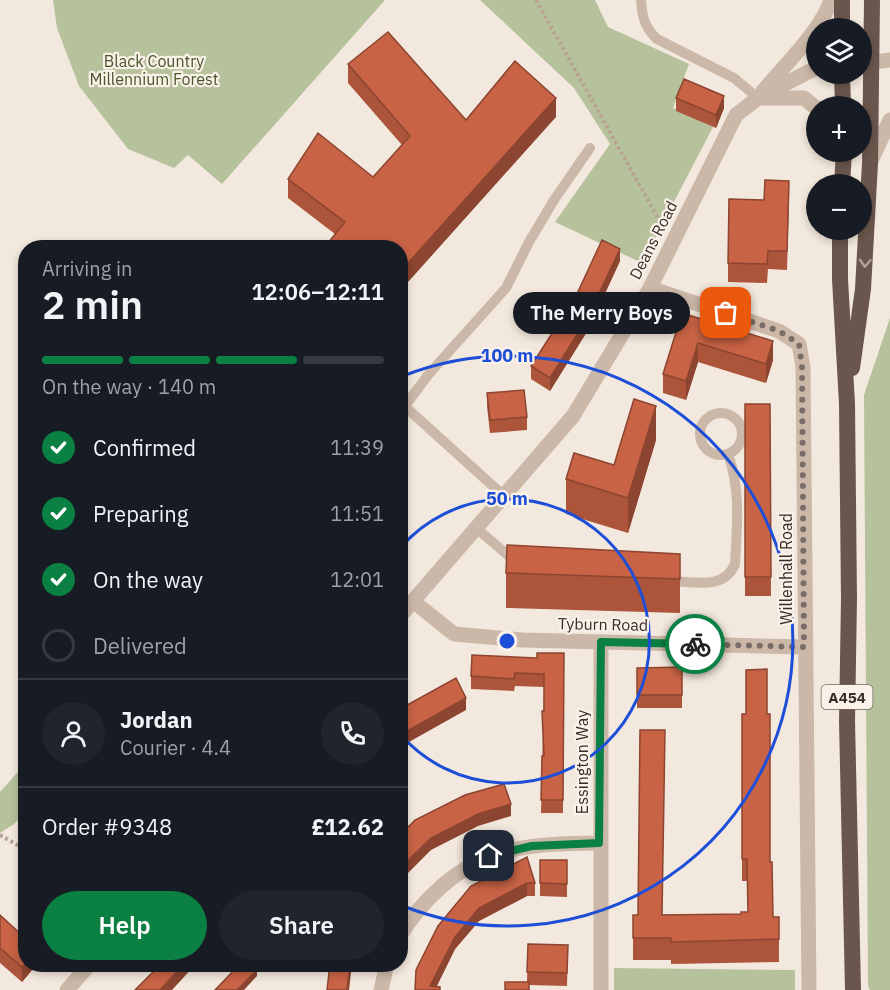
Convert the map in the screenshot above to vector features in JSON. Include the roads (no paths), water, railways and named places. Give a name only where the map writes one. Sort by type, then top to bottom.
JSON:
[{"type":"highway","points":[[842,0],[842,18]]},
{"type":"highway","name":"A454","points":[[870,18],[872,0]]},
{"type":"highway","name":"A454","points":[[847,404],[863,290],[870,163],[866,84]]},
{"type":"highway","name":"A454","points":[[840,240],[847,404],[849,599],[847,721],[853,990]]},
{"type":"street","points":[[758,98],[815,28],[828,9],[831,0]]},
{"type":"street","points":[[872,63],[890,60]]},
{"type":"street","points":[[872,65],[890,69]]},
{"type":"street","name":"Deans Road","points":[[408,607],[573,416],[650,288],[736,115],[758,98],[806,72]]},
{"type":"street","points":[[758,98],[806,100]]},
{"type":"street","points":[[870,163],[890,120]]},
{"type":"street","name":"Willenhall Road","points":[[650,288],[779,331],[799,344],[802,367],[809,990]]},
{"type":"street","name":"Tyburn Road","points":[[413,601],[454,634],[522,640],[804,647]]},
{"type":"street","name":"Essington Way","points":[[601,642],[599,843],[601,990]]},
{"type":"street","points":[[408,924],[432,895],[470,864],[510,850],[558,843],[599,843]]},
{"type":"street","points":[[67,990],[83,972]]},
{"type":"street","points":[[381,990],[385,972]]},
{"type":"lane","points":[[641,0],[643,19],[649,32],[657,39],[734,78],[758,98]]},
{"type":"lane","points":[[408,398],[506,288],[529,242],[554,200],[590,148]]},
{"type":"lane","points":[[408,409],[504,496]]},
{"type":"lane","points":[[655,581],[719,582],[732,573],[735,564],[736,496],[733,469],[728,454]]},
{"type":"lane","points":[[476,528],[526,569]]},
{"type":"place","name":"The Merry Boys","points":[[726,313]]},
{"type":"park label","name":"Black Country Millennium Forest","points":[[154,70]]}]
